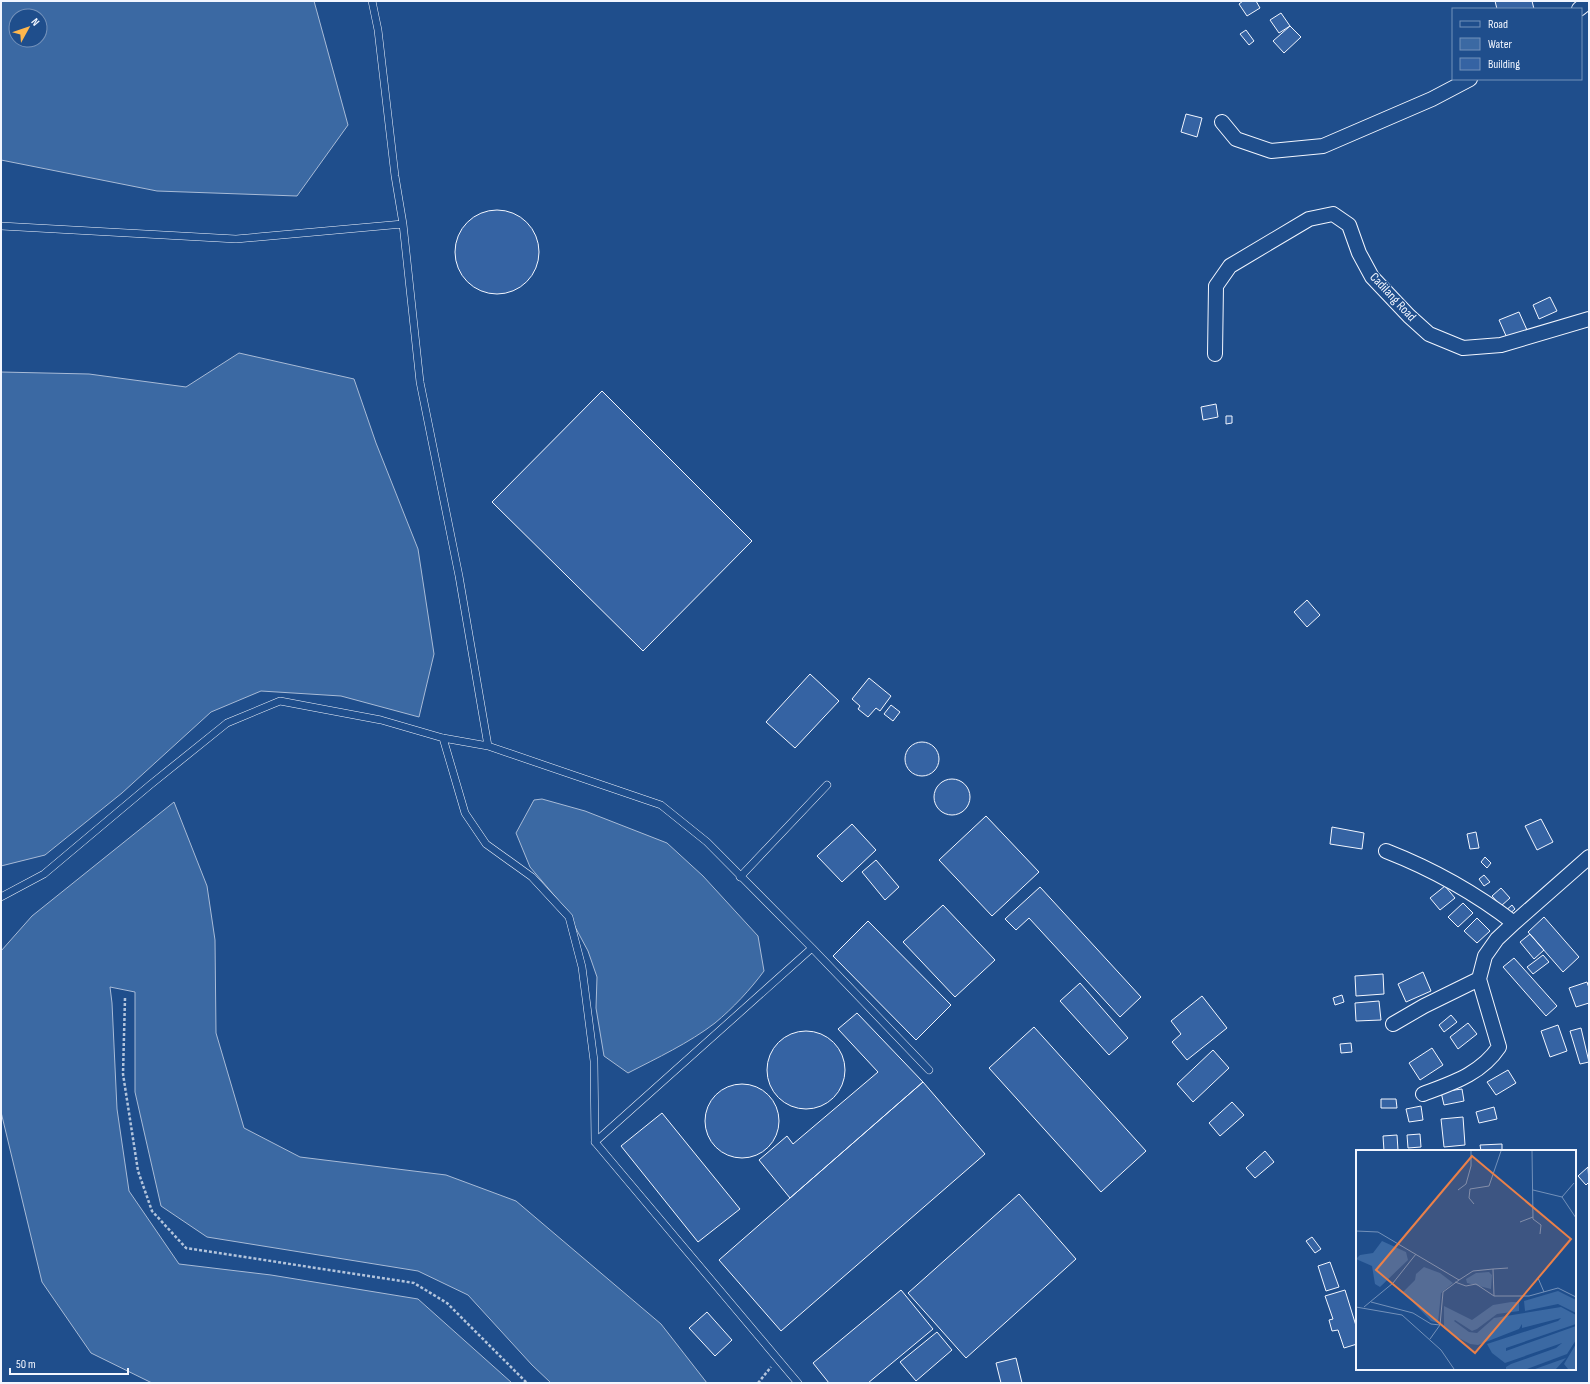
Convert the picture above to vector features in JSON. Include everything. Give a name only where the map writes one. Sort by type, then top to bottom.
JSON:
[{"type":"street","points":[[1580,8],[1589,1]]},
{"type":"street","points":[[1222,122],[1236,139],[1271,151],[1323,146],[1432,99],[1468,80]]},
{"type":"street","name":"Cadilang Road","points":[[1215,354],[1216,286],[1230,266],[1309,219],[1333,214],[1349,225],[1359,253],[1372,276],[1409,316],[1429,334],[1463,348],[1501,345],[1589,319]]},
{"type":"street","points":[[1386,850],[1443,876],[1486,903],[1514,923]]},
{"type":"street","points":[[1423,1094],[1450,1084],[1476,1071],[1490,1060],[1499,1047],[1479,979],[1485,956],[1497,939],[1589,857]]},
{"type":"street","points":[[1393,1024],[1424,1006],[1479,979]]},
{"type":"lane","points":[[372,1],[378,30],[395,176],[403,224],[420,382],[459,576],[488,746]]},
{"type":"lane","points":[[1,226],[236,239],[403,224]]},
{"type":"lane","points":[[1,897],[44,874],[150,784],[227,723],[280,701],[381,720],[443,738],[488,746],[661,805],[707,842],[812,948],[929,1070]]},
{"type":"lane","points":[[443,738],[465,813],[486,844],[532,877],[569,917],[582,967],[594,1061],[595,1142],[798,1383]]},
{"type":"lane","points":[[740,877],[827,785]]},
{"type":"lane","points":[[595,1142],[812,948]]},
{"type":"path","points":[[125,998],[123,1074],[138,1171],[152,1211],[186,1248],[414,1283],[447,1303],[528,1383]]},
{"type":"path","points":[[758,1383],[778,1359]]},
{"type":"water","points":[[1,1],[314,1],[348,125],[297,196],[157,191],[1,160]]},
{"type":"water","points":[[239,353],[354,379],[376,443],[418,549],[434,654],[419,717],[341,696],[261,691],[211,712],[122,793],[45,855],[1,866],[1,372],[89,374],[186,387]]},
{"type":"water","points":[[542,799],[585,811],[667,843],[703,876],[758,936],[764,971],[741,998],[715,1023],[695,1037],[628,1073],[604,1056],[596,1008],[597,977],[588,951],[565,908],[530,867],[516,833],[534,800]]},
{"type":"water","points":[[174,802],[207,886],[215,940],[216,1033],[244,1128],[300,1157],[446,1175],[516,1201],[661,1324],[707,1383],[551,1383],[532,1365],[468,1295],[418,1271],[207,1237],[161,1206],[135,1092],[135,992],[110,987],[117,1109],[129,1191],[179,1264],[271,1275],[418,1299],[512,1383],[152,1383],[91,1353],[42,1282],[1,1112],[1,951],[32,916]]},
{"type":"building","points":[[1243,1],[1256,1],[1260,8],[1247,16],[1239,4]]},
{"type":"building","points":[[1495,1],[1532,1],[1534,8],[1497,8]]},
{"type":"building","points":[[1281,13],[1290,26],[1279,33],[1270,20]]},
{"type":"building","points":[[1290,26],[1301,37],[1284,53],[1273,41]]},
{"type":"building","points":[[1246,30],[1254,41],[1249,45],[1240,34]]},
{"type":"building","points":[[1186,114],[1202,118],[1197,137],[1181,132]]},
{"type":"building","points":[[497,210],[513,213],[527,222],[536,236],[539,252],[536,268],[527,282],[513,291],[497,294],[481,291],[467,282],[458,268],[455,252],[458,236],[467,222],[481,213]]},
{"type":"building","points":[[1550,297],[1557,311],[1539,319],[1533,305]]},
{"type":"building","points":[[1519,312],[1527,330],[1507,338],[1499,320]]},
{"type":"building","points":[[602,391],[752,541],[643,651],[492,502]]},
{"type":"building","points":[[1216,404],[1218,417],[1203,420],[1201,407]]},
{"type":"building","points":[[1226,416],[1232,416],[1232,423],[1226,424]]},
{"type":"building","points":[[1307,600],[1320,615],[1307,627],[1294,612]]},
{"type":"building","points":[[810,674],[839,701],[795,748],[766,722]]},
{"type":"building","points":[[869,678],[891,696],[880,711],[876,708],[868,717],[858,709],[860,706],[852,699]]},
{"type":"building","points":[[891,705],[900,712],[893,721],[884,714]]},
{"type":"building","points":[[922,742],[934,747],[939,759],[934,771],[922,776],[910,771],[905,759],[910,747]]},
{"type":"building","points":[[956,779],[965,784],[969,790],[969,804],[965,810],[956,815],[948,815],[939,810],[935,804],[934,793],[939,784],[945,780]]},
{"type":"building","points":[[986,816],[1039,872],[992,916],[939,860]]},
{"type":"building","points":[[1541,819],[1553,842],[1537,850],[1525,826]]},
{"type":"building","points":[[852,824],[876,850],[842,882],[817,856]]},
{"type":"building","points":[[1332,827],[1364,833],[1362,849],[1330,844]]},
{"type":"building","points":[[1476,832],[1479,848],[1470,849],[1467,834]]},
{"type":"building","points":[[1485,857],[1491,863],[1487,868],[1481,862]]},
{"type":"building","points":[[876,860],[899,887],[885,900],[862,872]]},
{"type":"building","points":[[1484,875],[1490,882],[1484,886],[1479,879]]},
{"type":"building","points":[[1445,886],[1455,898],[1440,910],[1430,898]]},
{"type":"building","points":[[1040,887],[1141,997],[1120,1017],[1029,918],[1016,930],[1005,919]]},
{"type":"building","points":[[1501,888],[1510,898],[1501,906],[1492,896]]},
{"type":"building","points":[[1463,903],[1473,913],[1458,927],[1448,917]]},
{"type":"building","points":[[943,905],[995,960],[955,997],[903,942]]},
{"type":"building","points":[[1512,905],[1515,909],[1507,916],[1504,912]]},
{"type":"building","points":[[1544,917],[1579,957],[1563,972],[1528,932]]},
{"type":"building","points":[[1477,918],[1490,931],[1477,943],[1464,931]]},
{"type":"building","points":[[868,921],[951,1005],[916,1040],[833,956]]},
{"type":"building","points":[[1530,934],[1544,950],[1534,959],[1520,942]]},
{"type":"building","points":[[1543,955],[1549,962],[1533,974],[1527,967]]},
{"type":"building","points":[[1514,958],[1557,1006],[1546,1016],[1503,967]]},
{"type":"building","points":[[1423,972],[1431,991],[1406,1002],[1398,984]]},
{"type":"building","points":[[1383,974],[1384,994],[1356,996],[1355,976]]},
{"type":"building","points":[[1587,982],[1589,988],[1589,1003],[1576,1007],[1569,988]]},
{"type":"building","points":[[1080,983],[1128,1038],[1109,1055],[1060,1001]]},
{"type":"building","points":[[1342,995],[1344,1002],[1335,1005],[1333,998]]},
{"type":"building","points":[[1202,996],[1227,1028],[1187,1060],[1172,1042],[1181,1034],[1171,1021]]},
{"type":"building","points":[[1379,1001],[1381,1020],[1356,1021],[1355,1003]]},
{"type":"building","points":[[857,1013],[923,1082],[790,1198],[759,1160],[787,1136],[793,1144],[878,1072],[838,1029]]},
{"type":"building","points":[[1451,1015],[1457,1022],[1444,1032],[1439,1025]]},
{"type":"building","points":[[1468,1023],[1477,1034],[1458,1049],[1450,1037]]},
{"type":"building","points":[[1558,1025],[1567,1051],[1550,1057],[1541,1031]]},
{"type":"building","points":[[1034,1027],[1146,1151],[1101,1192],[989,1068]]},
{"type":"building","points":[[1581,1028],[1589,1062],[1580,1064],[1570,1031]]},
{"type":"building","points":[[806,1031],[821,1034],[833,1043],[842,1055],[845,1070],[842,1085],[833,1097],[821,1106],[806,1109],[791,1106],[779,1097],[770,1085],[767,1070],[770,1055],[779,1043],[791,1034]]},
{"type":"building","points":[[1351,1043],[1352,1052],[1341,1053],[1340,1044]]},
{"type":"building","points":[[1432,1048],[1443,1065],[1420,1080],[1409,1063]]},
{"type":"building","points":[[1213,1050],[1229,1068],[1193,1102],[1177,1084]]},
{"type":"building","points":[[1508,1070],[1516,1083],[1496,1095],[1487,1082]]},
{"type":"building","points":[[923,1082],[985,1154],[781,1331],[719,1260]]},
{"type":"building","points":[[742,1084],[756,1087],[768,1095],[776,1107],[779,1121],[776,1135],[768,1147],[756,1155],[742,1158],[728,1155],[716,1147],[708,1135],[705,1121],[708,1107],[716,1095],[728,1087]]},
{"type":"building","points":[[1462,1089],[1464,1101],[1444,1105],[1441,1092]]},
{"type":"building","points":[[1381,1099],[1396,1099],[1397,1108],[1381,1108]]},
{"type":"building","points":[[1232,1102],[1244,1115],[1220,1136],[1209,1123]]},
{"type":"building","points":[[1421,1106],[1423,1120],[1409,1122],[1406,1109]]},
{"type":"building","points":[[1494,1107],[1497,1119],[1479,1123],[1476,1112]]},
{"type":"building","points":[[662,1113],[740,1209],[698,1242],[621,1146]]},
{"type":"building","points":[[1463,1117],[1465,1145],[1444,1147],[1441,1119]]},
{"type":"building","points":[[1420,1134],[1421,1147],[1408,1148],[1407,1135]]},
{"type":"building","points":[[1397,1135],[1398,1150],[1384,1150],[1383,1136]]},
{"type":"building","points":[[1502,1144],[1502,1150],[1481,1150],[1480,1145]]},
{"type":"building","points":[[1265,1151],[1274,1162],[1255,1178],[1246,1168]]},
{"type":"building","points":[[1588,1167],[1589,1182],[1586,1185],[1578,1176]]},
{"type":"building","points":[[1019,1194],[1076,1259],[966,1358],[908,1293]]},
{"type":"building","points":[[1312,1237],[1321,1249],[1315,1253],[1306,1241]]},
{"type":"building","points":[[1330,1262],[1339,1287],[1326,1291],[1318,1266]]},
{"type":"building","points":[[901,1290],[933,1329],[868,1383],[829,1383],[813,1363]]},
{"type":"building","points":[[1345,1290],[1356,1326],[1356,1344],[1344,1348],[1338,1330],[1332,1331],[1329,1320],[1333,1319],[1325,1296]]},
{"type":"building","points":[[707,1312],[732,1340],[715,1356],[689,1328]]},
{"type":"building","points":[[937,1332],[952,1350],[916,1381],[900,1362]]},
{"type":"building","points":[[1016,1358],[1022,1383],[1001,1383],[996,1363]]}]
